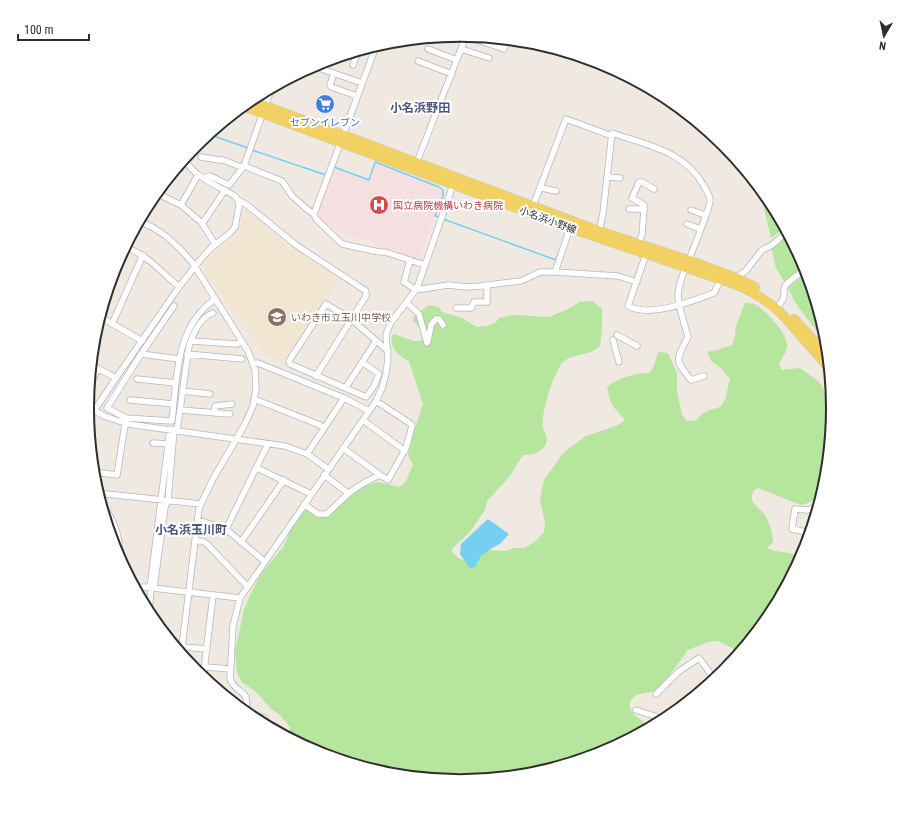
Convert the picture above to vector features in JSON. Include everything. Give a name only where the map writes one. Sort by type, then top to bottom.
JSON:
[{"type":"main road","name":"小名浜小野線","points":[[256,104],[264,109]]},
{"type":"main road","name":"小名浜小野線","points":[[252,107],[264,109],[454,180],[570,228],[638,244],[749,291],[772,305],[780,312],[823,361]]},
{"type":"main road","name":"小名浜小野線","points":[[342,138],[417,162],[454,180],[533,206],[646,254],[739,279],[768,296],[779,305],[821,349]]},
{"type":"street","points":[[417,162],[464,42]]},
{"type":"street","points":[[494,44],[505,47],[499,44]]},
{"type":"street","points":[[428,49],[457,60]]},
{"type":"street","points":[[461,49],[489,58]]},
{"type":"street","points":[[314,214],[373,52]]},
{"type":"street","points":[[353,65],[356,57]]},
{"type":"street","points":[[418,61],[452,74]]},
{"type":"street","points":[[322,69],[362,83]]},
{"type":"street","points":[[334,74],[330,85],[331,87],[357,96]]},
{"type":"street","points":[[201,176],[210,176],[230,185],[244,166],[269,96]]},
{"type":"street","points":[[533,206],[566,119],[592,132],[612,136],[612,133],[672,154],[690,166],[702,183],[710,200],[686,264],[679,288],[679,304],[688,337],[678,356],[679,365],[692,380],[704,376]]},
{"type":"street","points":[[598,234],[603,213],[612,136]]},
{"type":"street","points":[[201,157],[223,160],[241,167],[244,166],[282,181],[292,196],[314,214],[316,219],[342,244],[385,252],[425,265]]},
{"type":"street","points":[[186,164],[201,176],[235,196],[238,200],[247,205],[296,245],[366,291],[366,296],[316,376]]},
{"type":"street","points":[[181,205],[201,176]]},
{"type":"street","points":[[607,177],[620,178]]},
{"type":"street","points":[[246,706],[246,696],[242,691],[234,687],[230,679],[233,626],[240,598],[264,561],[376,401],[382,388],[388,360],[386,335],[390,324],[417,288],[454,180]]},
{"type":"street","points":[[638,244],[642,235],[644,205],[632,198],[640,182],[654,189]]},
{"type":"street","points":[[540,188],[556,191]]},
{"type":"street","points":[[202,224],[225,190]]},
{"type":"street","points":[[162,196],[181,205],[202,224],[215,244]]},
{"type":"street","points":[[238,200],[239,206],[235,227],[230,233],[215,244],[179,287],[94,411],[104,416],[174,430],[285,446],[306,454],[328,470]]},
{"type":"street","points":[[630,210],[644,209]]},
{"type":"street","points":[[690,210],[705,215]]},
{"type":"street","points":[[144,223],[166,236],[179,248],[195,268],[248,351],[255,370],[256,389],[250,412],[201,504],[198,520],[182,647],[207,649]]},
{"type":"street","points":[[687,224],[700,229]]},
{"type":"street","points":[[554,272],[570,228]]},
{"type":"street","points":[[739,279],[741,274],[762,250],[772,245],[783,235]]},
{"type":"street","points":[[130,249],[143,255],[179,287]]},
{"type":"street","points":[[646,254],[628,306],[631,308],[641,311],[651,310],[679,304],[714,293],[721,279]]},
{"type":"street","points":[[112,324],[143,255]]},
{"type":"street","points":[[410,260],[403,281],[413,288],[423,289],[448,285],[487,285],[521,281],[540,272],[618,276],[637,282]]},
{"type":"street","points":[[779,305],[784,299],[787,284],[801,273]]},
{"type":"street","points":[[456,308],[471,308],[474,302],[487,302],[487,285]]},
{"type":"street","points":[[174,306],[141,354],[107,408],[125,420],[172,421],[179,359],[184,340],[192,324],[215,299]]},
{"type":"street","points":[[407,302],[419,314],[427,342],[433,322],[436,319],[439,319],[443,325]]},
{"type":"street","points":[[362,362],[379,374],[374,386],[366,397],[346,387],[316,376],[290,364],[289,361],[326,304],[351,319],[388,351]]},
{"type":"street","points":[[149,603],[168,444],[180,410],[187,354],[191,341],[203,321],[209,314],[213,313]]},
{"type":"street","points":[[105,319],[142,341]]},
{"type":"street","points":[[619,362],[615,338],[637,346]]},
{"type":"street","points":[[191,341],[237,344],[242,341]]},
{"type":"street","points":[[346,387],[376,341]]},
{"type":"street","points":[[141,354],[179,359]]},
{"type":"street","points":[[187,354],[242,359]]},
{"type":"street","points":[[252,364],[258,363],[344,398],[369,411]]},
{"type":"street","points":[[95,374],[98,369],[116,378]]},
{"type":"street","points":[[137,378],[176,383]]},
{"type":"street","points":[[182,391],[210,394]]},
{"type":"street","points":[[254,398],[320,425],[323,428]]},
{"type":"street","points":[[306,454],[344,398]]},
{"type":"street","points":[[130,400],[174,404]]},
{"type":"street","points":[[343,448],[388,480],[405,451],[412,426],[376,401]]},
{"type":"street","points":[[214,413],[215,406],[232,404]]},
{"type":"street","points":[[180,410],[230,414]]},
{"type":"street","points":[[100,473],[117,475],[125,420]]},
{"type":"street","points":[[363,420],[405,451]]},
{"type":"street","points":[[151,588],[165,507],[168,500],[174,430]]},
{"type":"street","points":[[153,443],[168,444]]},
{"type":"street","points":[[226,529],[268,444]]},
{"type":"street","points":[[257,468],[311,494]]},
{"type":"street","points":[[324,475],[348,493]]},
{"type":"street","points":[[304,504],[318,514],[327,514],[348,493],[365,481],[380,475]]},
{"type":"street","points":[[241,542],[284,480]]},
{"type":"street","points":[[104,495],[201,504]]},
{"type":"street","points":[[805,532],[792,529],[795,509],[807,510],[812,509]]},
{"type":"street","points":[[111,519],[115,526],[115,533]]},
{"type":"street","points":[[198,520],[226,529],[264,561]]},
{"type":"street","points":[[195,541],[202,541],[207,544],[247,586]]},
{"type":"street","points":[[141,588],[240,598]]},
{"type":"street","points":[[204,671],[213,595]]},
{"type":"street","points":[[656,694],[678,672],[699,658],[711,675]]},
{"type":"street","points":[[205,667],[230,669]]},
{"type":"street","points":[[636,710],[657,717]]},
{"type":"shaded area","name":"国立病院機構いわき病院","points":[[375,164],[438,188],[442,191],[442,195],[419,260],[329,227],[317,216],[329,179],[335,169],[370,182]]},
{"type":"shaded area","name":"いわき市立玉川中学校","points":[[244,211],[247,211],[285,243],[340,279],[285,365],[265,355],[204,270],[205,263],[238,232]]},
{"type":"green space","points":[[763,204],[781,231],[771,238]]},
{"type":"green space","points":[[784,237],[799,268],[800,271],[785,283],[776,268],[771,247]]},
{"type":"green space","points":[[802,276],[814,314],[818,333],[796,304],[788,288]]},
{"type":"green space","points":[[592,301],[602,309],[600,346],[591,352],[573,356],[562,363],[548,394],[544,412],[543,427],[547,437],[546,444],[542,450],[533,454],[523,455],[510,476],[487,501],[485,510],[470,532],[451,550],[459,559],[469,560],[486,550],[505,551],[515,548],[525,548],[537,540],[544,532],[545,523],[540,500],[544,480],[564,452],[586,436],[618,425],[625,420],[612,405],[607,387],[627,377],[649,373],[654,366],[658,352],[668,353],[677,373],[677,392],[682,415],[687,421],[697,420],[704,413],[720,407],[725,400],[730,379],[721,368],[711,361],[707,352],[732,345],[736,326],[745,303],[752,303],[769,316],[779,327],[786,339],[787,349],[779,364],[782,370],[800,368],[819,382],[826,393],[826,432],[815,499],[801,505],[758,488],[752,494],[753,502],[766,517],[773,538],[773,542],[767,548],[775,551],[797,554],[789,571],[765,612],[736,650],[723,643],[716,641],[708,642],[688,650],[671,673],[670,683],[658,690],[639,694],[634,697],[630,702],[631,710],[635,715],[647,724],[600,747],[555,763],[508,772],[484,774],[460,775],[412,772],[365,763],[342,756],[289,732],[290,727],[280,715],[271,709],[256,692],[242,682],[237,673],[235,652],[244,609],[261,574],[284,546],[293,523],[303,511],[307,510],[318,517],[324,517],[354,489],[378,482],[400,487],[406,481],[413,465],[408,455],[423,404],[409,361],[398,354],[393,347],[393,334],[413,341],[420,341],[423,336],[423,329],[413,320],[414,316],[429,305],[439,307],[442,312],[462,318],[477,327],[487,326],[496,322],[499,318],[514,315],[549,317],[580,302]]},
{"type":"water","points":[[488,519],[509,534],[500,544],[481,556],[475,567],[470,568],[460,554],[461,544]]},
{"type":"waterway","points":[[215,136],[248,148]]},
{"type":"waterway","points":[[252,150],[326,175]]},
{"type":"waterway","points":[[333,168],[334,167],[369,180],[375,162],[439,187],[443,190],[443,196],[435,216],[440,217]]},
{"type":"waterway","points":[[443,219],[556,260],[559,252]]},
{"type":"place","name":"セブンイレブン","points":[[325,104]]},
{"type":"place","name":"国立病院機構いわき病院","points":[[379,205]]},
{"type":"place","name":"いわき市立玉川中学校","points":[[277,317]]},
{"type":"district","name":"小名浜野田","points":[[420,108]]},
{"type":"district","name":"小名浜玉川町","points":[[191,530]]}]
